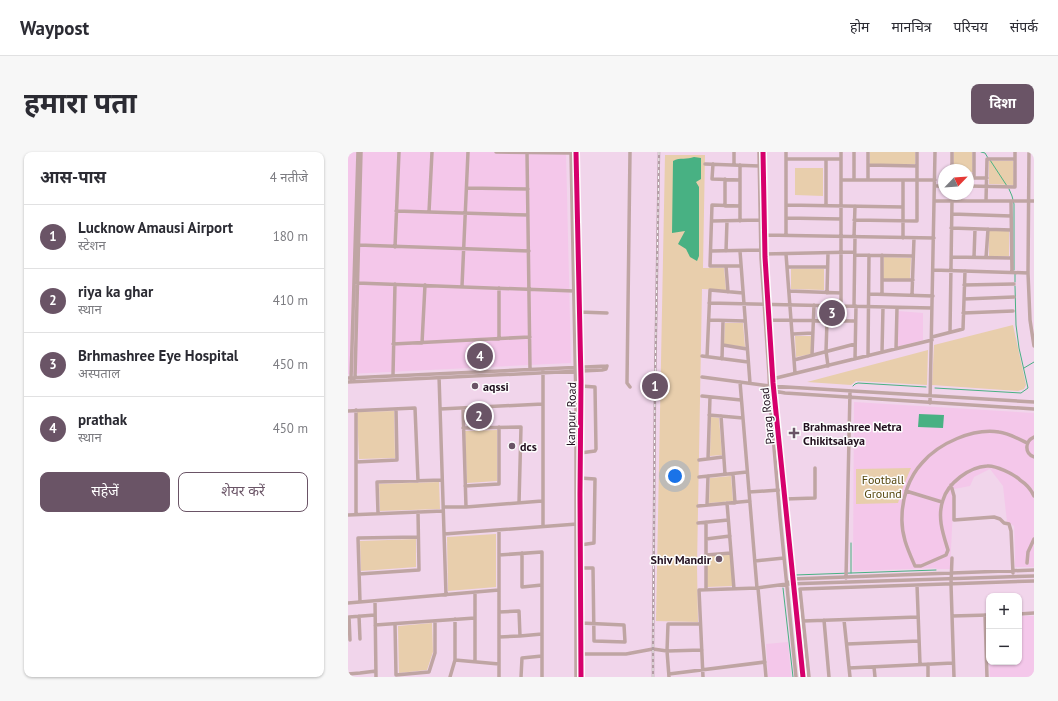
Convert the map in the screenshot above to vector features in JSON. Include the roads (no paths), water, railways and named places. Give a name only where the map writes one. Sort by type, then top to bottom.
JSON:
[{"type":"street","points":[[358,152],[356,283],[350,382],[530,369],[543,371]]},
{"type":"street","points":[[357,245],[361,152]]},
{"type":"street","points":[[395,247],[399,152]]},
{"type":"street","points":[[429,212],[432,152]]},
{"type":"street","points":[[462,286],[468,152]]},
{"type":"street","points":[[496,152],[571,153],[578,524],[576,677]]},
{"type":"street","name":"kanpur Road","points":[[576,152],[581,369],[578,524],[581,568],[581,677]]},
{"type":"street","points":[[630,152],[627,383],[630,387]]},
{"type":"street","points":[[734,152],[734,165]]},
{"type":"street","name":"Parag Road","points":[[759,152],[760,220],[764,254],[766,305],[769,320],[771,379]]},
{"type":"street","name":"Parag Road","points":[[763,152],[761,250],[772,386],[778,490],[796,677]]},
{"type":"street","points":[[786,152],[786,235]]},
{"type":"street","points":[[841,152],[841,306]]},
{"type":"street","points":[[854,152],[854,180]]},
{"type":"street","points":[[868,152],[868,180]]},
{"type":"street","points":[[854,220],[917,221],[917,152]]},
{"type":"street","points":[[930,403],[935,152]]},
{"type":"street","points":[[952,152],[952,164]]},
{"type":"street","points":[[974,152],[974,164]]},
{"type":"street","points":[[974,186],[1015,187],[1015,152]]},
{"type":"street","points":[[1029,152],[1028,273],[1029,306],[1032,319],[1034,346]]},
{"type":"street","points":[[527,153],[530,369]]},
{"type":"street","points":[[786,159],[841,159]]},
{"type":"street","points":[[826,159],[826,205]]},
{"type":"street","points":[[986,201],[989,159],[1015,159]]},
{"type":"street","points":[[705,164],[759,166]]},
{"type":"street","points":[[713,164],[712,179],[740,180]]},
{"type":"street","points":[[740,165],[740,221]]},
{"type":"street","points":[[868,166],[917,166]]},
{"type":"street","points":[[974,178],[987,178]]},
{"type":"street","points":[[725,179],[725,206]]},
{"type":"street","points":[[841,180],[935,180]]},
{"type":"street","points":[[903,180],[903,238]]},
{"type":"street","points":[[1029,187],[1034,187]]},
{"type":"street","points":[[467,188],[528,189]]},
{"type":"street","points":[[934,201],[1034,202]]},
{"type":"street","points":[[950,332],[952,201]]},
{"type":"street","points":[[1013,201],[1011,216],[1011,258],[1014,272]]},
{"type":"street","points":[[740,206],[712,205],[710,266],[741,266]]},
{"type":"street","points":[[786,205],[903,207]]},
{"type":"street","points":[[855,206],[855,359]]},
{"type":"street","points":[[396,211],[528,215]]},
{"type":"street","points":[[952,214],[1011,216]]},
{"type":"street","points":[[786,218],[840,218]]},
{"type":"street","points":[[712,221],[760,220]]},
{"type":"street","points":[[726,251],[727,221]]},
{"type":"street","points":[[951,228],[1011,230]]},
{"type":"street","points":[[974,257],[975,229]]},
{"type":"street","points":[[986,258],[988,229]]},
{"type":"street","points":[[1029,234],[1034,234]]},
{"type":"street","points":[[762,235],[934,238]]},
{"type":"street","points":[[912,295],[914,238]]},
{"type":"street","points":[[357,245],[529,251]]},
{"type":"street","points":[[1029,248],[1034,248]]},
{"type":"street","points":[[711,251],[761,250]]},
{"type":"street","points":[[740,251],[750,383]]},
{"type":"street","points":[[827,293],[828,253]]},
{"type":"street","points":[[764,254],[840,253],[882,256],[913,256]]},
{"type":"street","points":[[786,254],[795,374]]},
{"type":"street","points":[[868,356],[869,255]]},
{"type":"street","points":[[882,256],[882,294]]},
{"type":"street","points":[[951,257],[1011,258]]},
{"type":"street","points":[[726,266],[728,292]]},
{"type":"street","points":[[787,267],[827,267]]},
{"type":"street","points":[[933,270],[1028,273]]},
{"type":"street","points":[[771,379],[896,349],[963,329],[965,271]]},
{"type":"street","points":[[882,280],[913,280]]},
{"type":"street","points":[[356,283],[579,291]]},
{"type":"street","points":[[393,376],[395,284]]},
{"type":"street","points":[[964,285],[1014,284]]},
{"type":"street","points":[[422,343],[425,285]]},
{"type":"street","points":[[499,288],[499,339]]},
{"type":"street","points":[[707,357],[710,290],[743,292]]},
{"type":"street","points":[[789,291],[840,293]]},
{"type":"street","points":[[869,294],[933,296]]},
{"type":"street","points":[[964,299],[1014,297]]},
{"type":"street","points":[[710,303],[932,308]]},
{"type":"street","points":[[812,355],[814,305]]},
{"type":"street","points":[[1029,306],[1034,305]]},
{"type":"street","points":[[882,352],[883,307]]},
{"type":"street","points":[[896,349],[897,308]]},
{"type":"street","points":[[963,313],[1013,311]]},
{"type":"street","points":[[580,312],[607,313]]},
{"type":"street","points":[[709,320],[745,321]]},
{"type":"street","points":[[722,359],[724,320]]},
{"type":"street","points":[[769,320],[855,321]]},
{"type":"street","points":[[827,321],[826,352],[828,366]]},
{"type":"street","points":[[793,334],[813,333]]},
{"type":"street","points":[[393,344],[530,337]]},
{"type":"street","points":[[794,360],[855,344]]},
{"type":"street","points":[[723,345],[747,348]]},
{"type":"street","points":[[702,356],[748,362]]},
{"type":"street","points":[[351,377],[439,376],[575,369],[606,370],[607,366],[581,369]]},
{"type":"street","points":[[543,371],[543,526]]},
{"type":"street","points":[[439,376],[446,595]]},
{"type":"street","points":[[702,377],[772,386],[1034,402]]},
{"type":"street","points":[[740,382],[766,677]]},
{"type":"street","points":[[580,453],[595,451],[596,449],[595,387],[581,386]]},
{"type":"street","points":[[772,386],[774,392],[1034,409]]},
{"type":"street","points":[[846,582],[850,391]]},
{"type":"street","name":"Parag Road","points":[[774,392],[803,677]]},
{"type":"street","points":[[702,396],[741,400]]},
{"type":"street","points":[[708,459],[710,397]]},
{"type":"street","points":[[440,409],[542,404]]},
{"type":"street","points":[[348,411],[415,408],[418,481]]},
{"type":"street","points":[[463,408],[466,507]]},
{"type":"street","points":[[356,462],[397,460],[396,409]]},
{"type":"street","points":[[356,410],[356,514]]},
{"type":"street","points":[[709,415],[743,418]]},
{"type":"street","points":[[720,416],[725,474]]},
{"type":"street","points":[[465,486],[499,484],[499,427]]},
{"type":"street","points":[[463,428],[521,427],[519,503]]},
{"type":"street","points":[[1027,443],[1000,432],[988,431],[972,433],[956,439],[935,451],[922,463],[912,477],[904,494],[902,516],[903,533],[907,548],[915,566],[921,566],[946,555],[948,550],[941,528],[940,514],[942,502],[951,485],[962,476],[976,469],[988,466],[998,468],[1019,479],[1031,490],[1034,496]]},
{"type":"street","points":[[1034,437],[1027,443],[1027,450],[1029,454],[1034,457]]},
{"type":"street","points":[[699,460],[723,457]]},
{"type":"street","points":[[785,499],[815,498],[815,468]]},
{"type":"street","points":[[699,476],[747,472]]},
{"type":"street","points":[[733,474],[735,503]]},
{"type":"street","points":[[707,505],[708,476]]},
{"type":"street","points":[[580,478],[595,479],[594,543],[580,545]]},
{"type":"street","points":[[378,513],[377,482],[442,480]]},
{"type":"street","points":[[951,485],[954,496],[954,520],[994,517],[1000,519],[1004,523],[1009,524],[1011,531],[1014,576]]},
{"type":"street","points":[[749,492],[784,490]]},
{"type":"street","points":[[906,491],[942,502]]},
{"type":"street","points":[[348,515],[418,512],[542,501]]},
{"type":"street","points":[[698,506],[750,501]]},
{"type":"street","points":[[727,503],[734,589]]},
{"type":"street","points":[[359,574],[419,570],[418,512]]},
{"type":"street","points":[[698,523],[728,520]]},
{"type":"street","points":[[706,522],[706,590]]},
{"type":"street","points":[[444,534],[578,524]]},
{"type":"street","points":[[499,530],[499,677]]},
{"type":"street","points":[[706,539],[730,536]]},
{"type":"street","points":[[360,602],[358,538],[418,537]]},
{"type":"street","points":[[1027,563],[1028,552],[1034,539]]},
{"type":"street","points":[[499,555],[542,552],[542,677]]},
{"type":"street","points":[[522,553],[522,587],[542,585]]},
{"type":"street","points":[[706,555],[731,553]]},
{"type":"street","points":[[755,561],[784,558]]},
{"type":"street","points":[[952,558],[951,584],[954,677]]},
{"type":"street","points":[[581,568],[592,568],[594,624],[594,641],[625,642],[624,625],[594,624],[581,623]]},
{"type":"street","points":[[787,584],[793,579],[1034,570]]},
{"type":"street","points":[[703,677],[699,590],[758,588],[787,584],[1034,576]]},
{"type":"street","points":[[800,589],[1034,581]]},
{"type":"street","points":[[799,584],[809,677]]},
{"type":"street","points":[[917,585],[920,664]]},
{"type":"street","points":[[348,603],[499,590]]},
{"type":"street","points":[[475,592],[475,662]]},
{"type":"street","points":[[374,600],[376,677]]},
{"type":"street","points":[[499,612],[519,611],[520,636]]},
{"type":"street","points":[[1022,614],[1034,613]]},
{"type":"street","points":[[576,615],[581,616]]},
{"type":"street","points":[[952,616],[986,615]]},
{"type":"street","points":[[359,616],[360,639]]},
{"type":"street","points":[[350,640],[349,617],[375,616]]},
{"type":"street","points":[[803,621],[918,617]]},
{"type":"street","points":[[375,625],[475,618]]},
{"type":"street","points":[[450,677],[455,660],[455,619]]},
{"type":"street","points":[[824,620],[829,677]]},
{"type":"street","points":[[844,620],[850,677]]},
{"type":"street","points":[[395,624],[396,674],[429,672],[435,652],[435,621]]},
{"type":"street","points":[[700,624],[668,624],[667,651],[669,676],[765,662]]},
{"type":"street","points":[[987,629],[987,677]]},
{"type":"street","points":[[499,637],[542,634]]},
{"type":"street","points":[[846,644],[919,641]]},
{"type":"street","points":[[581,654],[626,654],[653,649],[667,651],[702,650]]},
{"type":"street","points":[[521,677],[522,658],[542,656]]},
{"type":"street","points":[[455,660],[499,664]]},
{"type":"street","points":[[849,668],[953,663]]},
{"type":"street","points":[[928,664],[928,677]]},
{"type":"street","points":[[874,667],[875,677]]},
{"type":"street","points":[[348,674],[376,670]]},
{"type":"waterway","points":[[981,152],[985,153],[988,158]]},
{"type":"waterway","points":[[990,160],[1007,186]]},
{"type":"waterway","points":[[1009,189],[1014,204],[1014,270]]},
{"type":"waterway","points":[[1015,274],[1015,282]]},
{"type":"waterway","points":[[935,388],[1021,393],[1028,388],[1019,348],[1016,325],[1015,286]]},
{"type":"waterway","points":[[1024,368],[1034,362]]},
{"type":"waterway","points":[[853,386],[858,383],[926,387]]},
{"type":"waterway","points":[[851,543],[851,573]]},
{"type":"waterway","points":[[795,575],[936,570]]},
{"type":"waterway","points":[[783,588],[793,677]]},
{"type":"railway","points":[[653,677],[655,386],[659,152]]},
{"type":"place","name":"Brhmashree Eye Hospital","points":[[832,313]]},
{"type":"place","name":"prathak","points":[[480,356]]},
{"type":"place","name":"aqssi","points":[[475,386]]},
{"type":"place","name":"Lucknow Amausi Airport","points":[[655,386]]},
{"type":"place","name":"riya ka ghar","points":[[479,416]]},
{"type":"place","name":"Brahmashree Netra Chikitsalaya","points":[[794,433]]},
{"type":"place","name":"dcs","points":[[512,446]]},
{"type":"place","name":"Shiv Mandir","points":[[719,559]]},
{"type":"park label","name":"Football Ground","points":[[883,486]]}]
